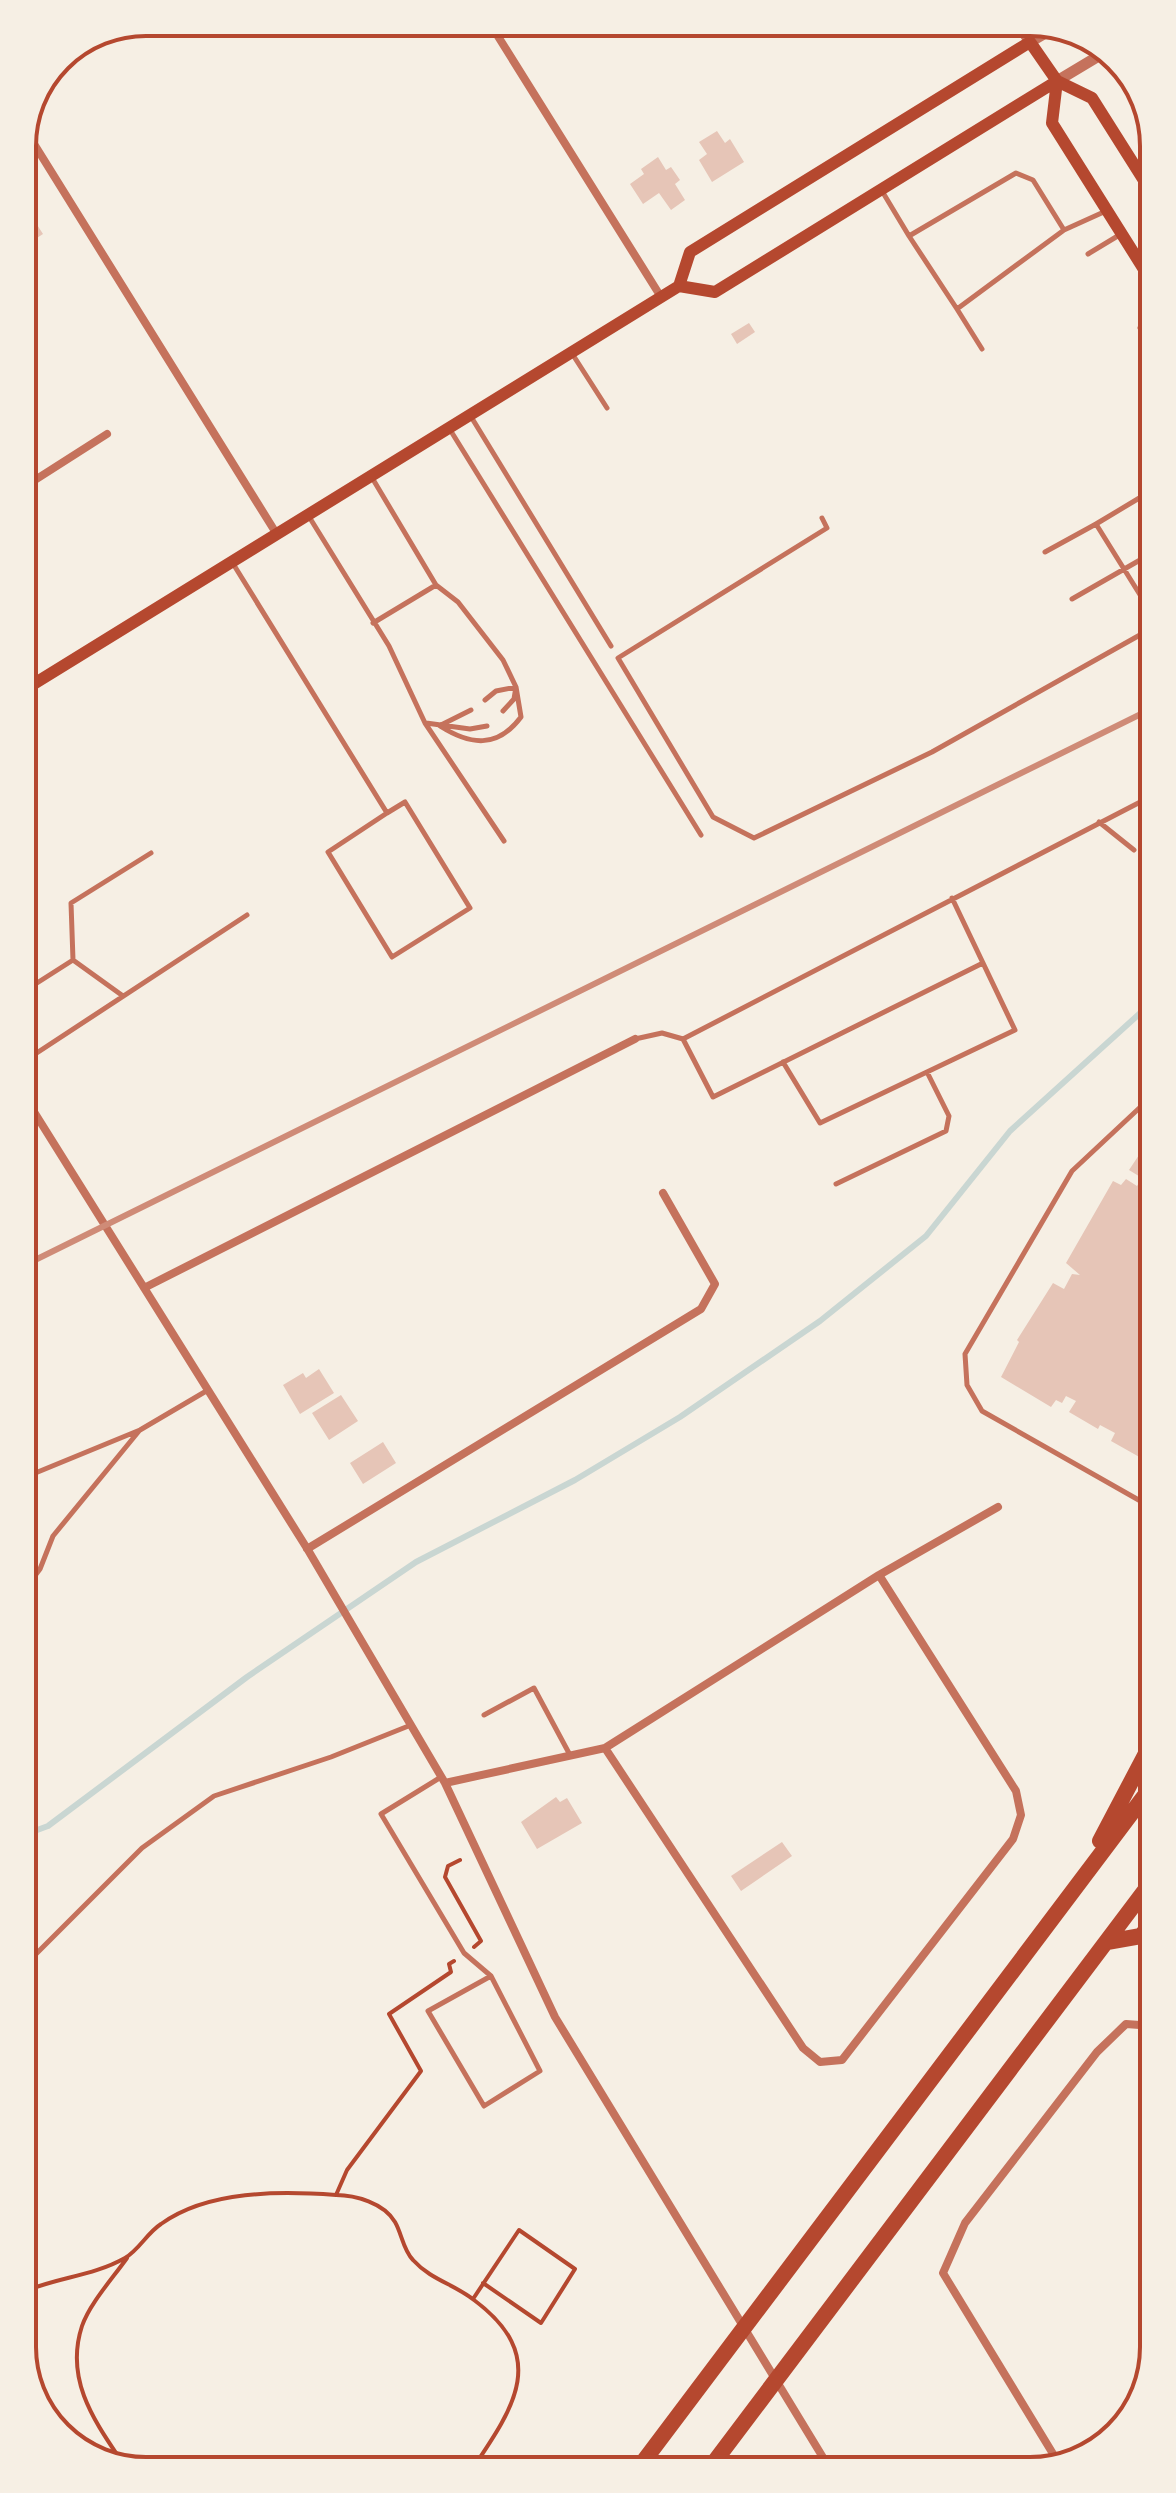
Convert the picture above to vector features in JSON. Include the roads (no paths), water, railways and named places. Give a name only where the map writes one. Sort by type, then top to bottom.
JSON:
[{"type":"highway","points":[[1075,1888],[1140,1765]]},
{"type":"highway","points":[[647,2457],[1140,1802]]},
{"type":"highway","points":[[718,2457],[1140,1897]]},
{"type":"highway","points":[[1107,1942],[1140,1936]]},
{"type":"main road","points":[[36,683],[679,286],[690,252],[1030,42],[1057,81],[1092,98],[1140,174]]},
{"type":"main road","points":[[679,286],[715,292],[1057,81]]},
{"type":"main road","points":[[1057,81],[1052,123],[1140,263]]},
{"type":"street","points":[[498,36],[661,297]]},
{"type":"street","points":[[1026,36],[1030,42],[1040,36]]},
{"type":"street","points":[[1057,81],[1095,58]]},
{"type":"street","points":[[36,151],[276,533]]},
{"type":"street","points":[[36,479],[107,434]]},
{"type":"street","points":[[144,1288],[635,1039]]},
{"type":"street","points":[[36,1115],[369,1650],[444,1780],[517,1929],[555,2017],[823,2457]]},
{"type":"street","points":[[308,1550],[701,1309],[715,1284],[663,1193]]},
{"type":"street","points":[[444,1780],[605,1748],[879,1575],[998,1507]]},
{"type":"street","points":[[605,1748],[803,2048],[820,2062],[842,2060],[1013,1839],[1021,1815],[1016,1791],[879,1575]]},
{"type":"street","points":[[1053,2454],[943,2273],[965,2223],[1097,2052],[1126,2024],[1140,2025]]},
{"type":"lane","points":[[909,236],[1016,173],[1033,180],[1064,230]]},
{"type":"lane","points":[[881,189],[982,349]]},
{"type":"lane","points":[[957,309],[1064,230],[1107,211]]},
{"type":"lane","points":[[1088,254],[1122,233]]},
{"type":"lane","points":[[571,352],[607,408]]},
{"type":"lane","points":[[469,414],[611,646]]},
{"type":"lane","points":[[448,427],[701,835]]},
{"type":"lane","points":[[370,475],[436,585],[458,602],[503,660],[516,687],[521,717],[515,726],[486,742],[463,740],[440,726]]},
{"type":"lane","points":[[1045,552],[1140,498]]},
{"type":"lane","points":[[307,514],[389,646],[425,723],[504,841]]},
{"type":"lane","points":[[822,518],[827,528],[618,658],[713,817],[754,838],[932,752],[1140,635]]},
{"type":"lane","points":[[1096,524],[1140,595]]},
{"type":"lane","points":[[1072,599],[1140,560]]},
{"type":"lane","points":[[231,561],[387,813]]},
{"type":"lane","points":[[373,623],[436,585]]},
{"type":"lane","points":[[485,700],[496,691],[516,687]]},
{"type":"lane","points":[[503,711],[514,699],[516,687]]},
{"type":"lane","points":[[440,726],[471,710]]},
{"type":"lane","points":[[425,723],[470,729],[487,726]]},
{"type":"lane","points":[[405,802],[470,908],[392,957],[328,852],[387,813],[405,802]]},
{"type":"lane","points":[[635,1039],[662,1033],[683,1039],[1140,802]]},
{"type":"lane","points":[[1099,822],[1134,850]]},
{"type":"lane","points":[[73,960],[71,903],[151,853]]},
{"type":"lane","points":[[783,1062],[820,1123],[1015,1030],[952,898]]},
{"type":"lane","points":[[36,1053],[247,915]]},
{"type":"lane","points":[[36,984],[73,960]]},
{"type":"lane","points":[[73,960],[123,996]]},
{"type":"lane","points":[[683,1039],[713,1097],[983,963]]},
{"type":"lane","points":[[836,1184],[946,1131],[949,1116],[927,1072]]},
{"type":"lane","points":[[1140,1107],[1072,1171],[965,1354],[967,1385],[982,1411],[1140,1501]]},
{"type":"lane","points":[[36,1473],[140,1430],[208,1390]]},
{"type":"lane","points":[[36,1574],[53,1536],[140,1430]]},
{"type":"lane","points":[[484,1715],[534,1688],[571,1756]]},
{"type":"lane","points":[[36,1954],[142,1848],[214,1796],[331,1757],[412,1725]]},
{"type":"lane","points":[[444,1780],[381,1814],[464,1953],[491,1976],[540,2071],[484,2106],[428,2011],[491,1976]]},
{"type":"waterway","points":[[36,1830],[48,1826],[247,1677],[416,1562],[575,1480],[680,1417],[820,1321],[926,1236],[1010,1131],[1140,1013]]},
{"type":"railway","points":[[36,1260],[1140,714]]}]
